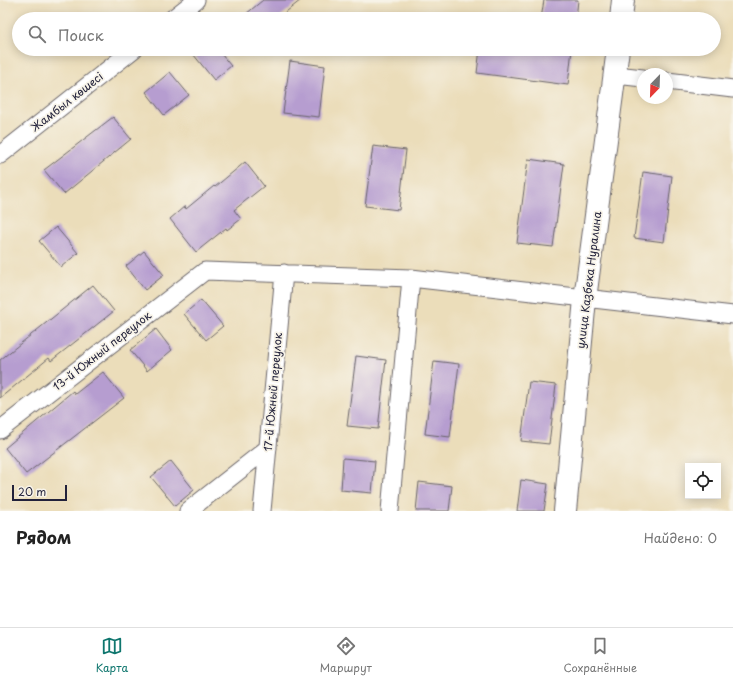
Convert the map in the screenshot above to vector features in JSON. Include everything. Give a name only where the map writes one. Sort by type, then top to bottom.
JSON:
[{"type":"street","points":[[181,12],[196,0]]},
{"type":"street","points":[[621,12],[622,0]]},
{"type":"street","name":"Жамбыл көшесі","points":[[0,155],[125,56]]},
{"type":"street","name":"улица Казбека Нуралина","points":[[565,511],[585,299],[617,56]]},
{"type":"street","points":[[616,75],[637,77]]},
{"type":"street","points":[[673,82],[733,89]]},
{"type":"street","name":"13-й Южный переулок","points":[[0,430],[205,271],[284,273]]},
{"type":"street","points":[[284,273],[411,278],[733,315]]},
{"type":"street","name":"17-й Южный переулок","points":[[262,511],[284,273]]},
{"type":"street","points":[[390,511],[411,278]]},
{"type":"street","points":[[188,511],[268,448]]},
{"type":"building","points":[[263,0],[301,0],[286,12],[248,12]]},
{"type":"building","points":[[544,0],[578,0],[577,12],[542,12]]},
{"type":"building","points":[[195,56],[223,56],[231,66],[214,80]]},
{"type":"building","points":[[479,56],[571,56],[568,85],[477,73]]},
{"type":"building","points":[[290,61],[325,66],[319,117],[283,113]]},
{"type":"building","points":[[170,72],[189,95],[164,115],[146,92]]},
{"type":"building","points":[[113,117],[131,139],[64,194],[44,170]]},
{"type":"building","points":[[373,146],[406,150],[399,210],[365,206]]},
{"type":"building","points":[[528,159],[564,164],[553,247],[517,243]]},
{"type":"building","points":[[245,162],[264,186],[234,210],[241,219],[227,230],[226,228],[196,252],[170,219],[185,206],[186,209],[214,186],[215,187]]},
{"type":"building","points":[[643,172],[672,176],[664,242],[634,238]]},
{"type":"building","points":[[56,227],[78,253],[61,267],[39,241]]},
{"type":"building","points":[[144,251],[164,275],[145,290],[126,266]]},
{"type":"building","points":[[93,285],[114,311],[51,361],[49,358],[0,398],[0,360]]},
{"type":"building","points":[[201,300],[223,326],[206,340],[184,314]]},
{"type":"building","points":[[156,329],[172,350],[147,371],[130,350]]},
{"type":"building","points":[[356,356],[386,360],[378,429],[347,426]]},
{"type":"building","points":[[434,361],[459,364],[450,437],[425,434]]},
{"type":"building","points":[[103,372],[124,398],[26,474],[5,448],[73,391],[75,394]]},
{"type":"building","points":[[529,382],[556,385],[549,444],[521,441]]},
{"type":"building","points":[[343,458],[375,461],[372,493],[341,490]]},
{"type":"building","points":[[171,461],[194,490],[175,506],[151,477]]},
{"type":"building","points":[[521,480],[548,484],[544,511],[517,511]]},
{"type":"building","points":[[419,482],[452,486],[449,511],[416,511]]}]
